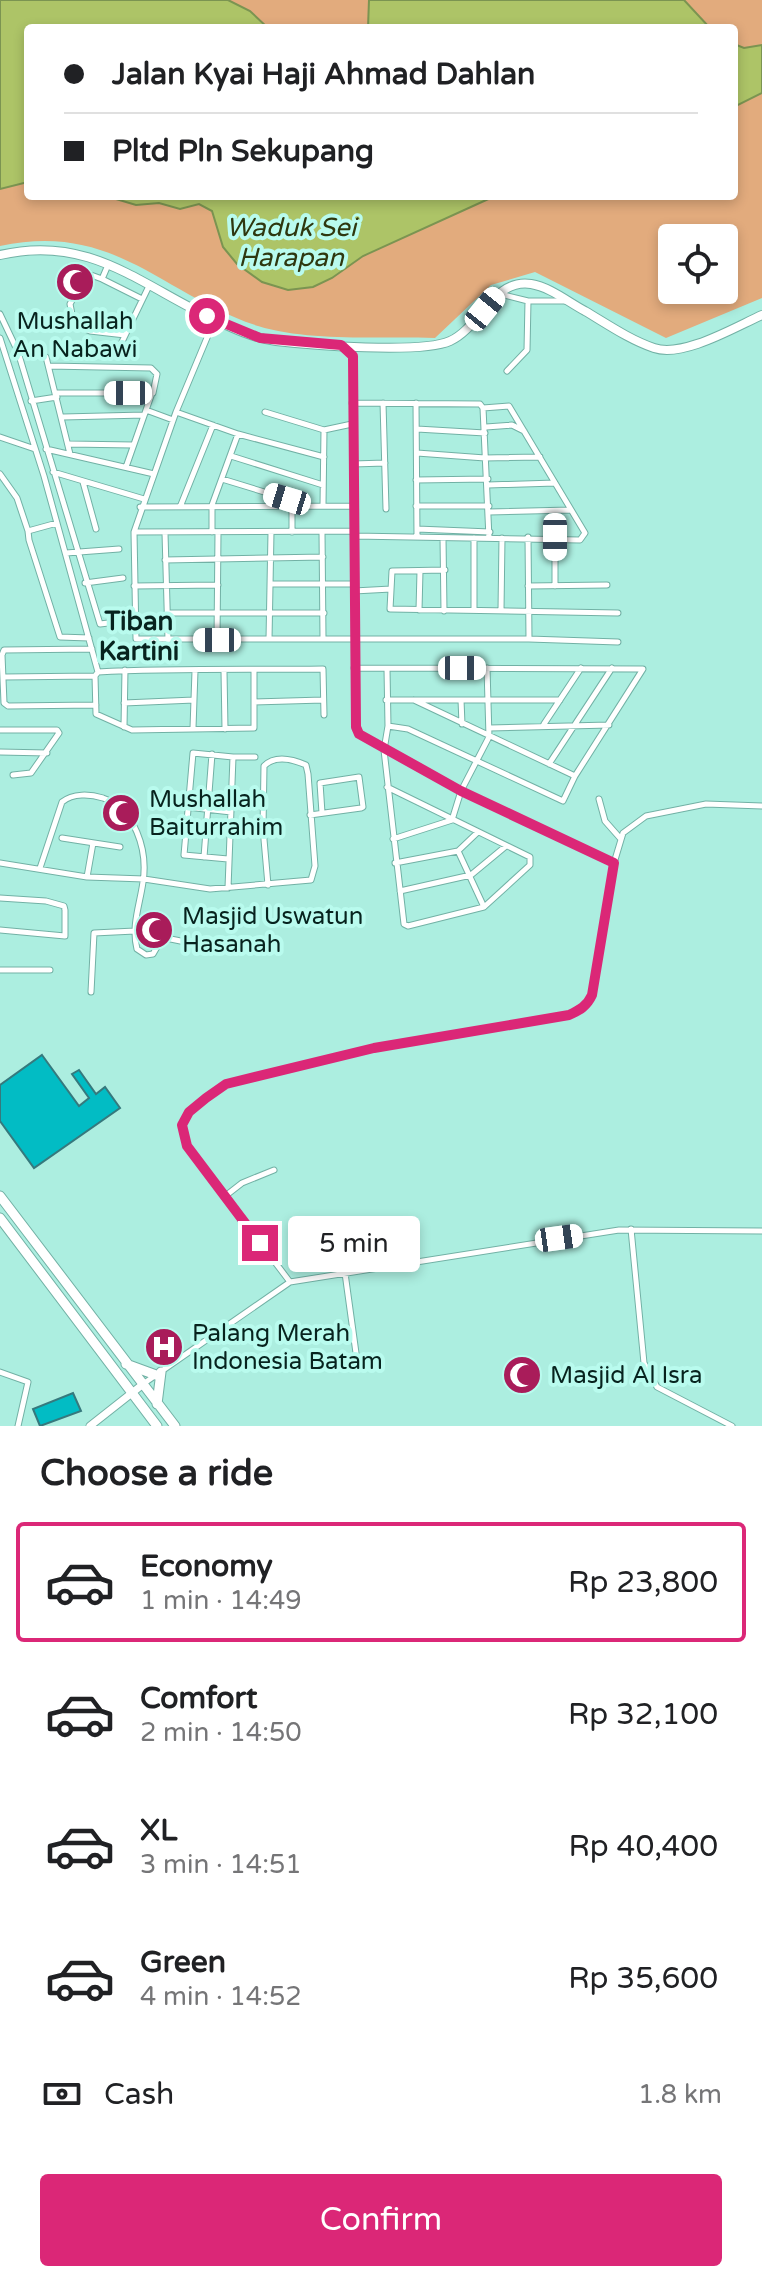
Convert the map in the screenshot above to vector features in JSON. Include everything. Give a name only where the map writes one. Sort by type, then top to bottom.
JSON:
[{"type":"highway","points":[[0,1196],[126,1364],[157,1426]]},
{"type":"highway","points":[[0,1218],[137,1389],[157,1404],[175,1426]]},
{"type":"highway","points":[[126,1364],[158,1374],[157,1404]]},
{"type":"main road","points":[[0,255],[54,249],[109,265],[215,320],[268,340],[366,346],[426,346],[448,342],[466,330],[499,293],[527,283],[625,335],[665,350],[703,341],[762,315]]},
{"type":"street","points":[[102,279],[109,265]]},
{"type":"street","points":[[69,267],[88,272],[142,299]]},
{"type":"street","points":[[88,272],[70,304],[74,325],[90,331],[125,335]]},
{"type":"street","points":[[119,348],[149,286]]},
{"type":"street","points":[[499,293],[528,301],[565,301]]},
{"type":"street","points":[[507,371],[527,350],[528,301]]},
{"type":"street","points":[[0,314],[18,352],[85,583],[101,625],[125,621]]},
{"type":"street","points":[[215,320],[140,507],[134,532],[136,639],[529,639],[618,642]]},
{"type":"street","points":[[0,338],[92,649],[98,717],[132,730],[254,728],[254,670]]},
{"type":"street","points":[[341,345],[353,356],[354,668],[356,727],[359,734],[461,791],[614,863]]},
{"type":"street","points":[[353,356],[366,346]]},
{"type":"street","points":[[46,357],[70,444],[70,454]]},
{"type":"street","points":[[49,366],[151,368],[157,374],[126,467]]},
{"type":"street","points":[[31,401],[56,395],[152,393]]},
{"type":"street","points":[[352,403],[472,402],[483,408],[509,406],[584,530],[584,536],[580,540],[502,538],[417,529]]},
{"type":"street","points":[[383,403],[386,509]]},
{"type":"street","points":[[416,403],[417,537]]},
{"type":"street","points":[[483,408],[490,535]]},
{"type":"street","points":[[63,417],[145,412],[173,420]]},
{"type":"street","points":[[176,412],[238,434],[324,457]]},
{"type":"street","points":[[265,412],[324,430],[352,424]]},
{"type":"street","points":[[180,507],[213,425]]},
{"type":"street","points":[[417,429],[485,430],[512,425],[527,434]]},
{"type":"street","points":[[323,505],[324,430]]},
{"type":"street","points":[[217,640],[219,557],[212,505],[238,434]]},
{"type":"street","points":[[0,437],[35,449]]},
{"type":"street","points":[[70,444],[133,445]]},
{"type":"street","points":[[45,448],[154,474]]},
{"type":"street","points":[[417,453],[485,458],[540,457]]},
{"type":"street","points":[[231,456],[323,485]]},
{"type":"street","points":[[353,464],[385,463]]},
{"type":"street","points":[[52,472],[144,499]]},
{"type":"street","points":[[0,474],[17,498],[56,632],[65,639],[89,638]]},
{"type":"street","points":[[222,479],[287,499],[292,505],[292,532]]},
{"type":"street","points":[[416,480],[555,483]]},
{"type":"street","points":[[83,481],[96,529]]},
{"type":"street","points":[[140,507],[353,506]]},
{"type":"street","points":[[416,506],[572,510]]},
{"type":"street","points":[[28,531],[57,523]]},
{"type":"street","points":[[134,532],[322,532],[443,538],[490,535]]},
{"type":"street","points":[[269,639],[271,532]]},
{"type":"street","points":[[322,532],[323,638]]},
{"type":"street","points":[[165,533],[168,640]]},
{"type":"street","points":[[528,537],[529,639]]},
{"type":"street","points":[[555,537],[555,586]]},
{"type":"street","points":[[443,538],[444,611]]},
{"type":"street","points":[[474,538],[474,609]]},
{"type":"street","points":[[501,610],[502,538]]},
{"type":"street","points":[[66,553],[119,549]]},
{"type":"street","points":[[165,560],[323,557]]},
{"type":"street","points":[[445,570],[392,571],[390,609],[618,613]]},
{"type":"street","points":[[419,610],[420,571]]},
{"type":"street","points":[[85,583],[123,578]]},
{"type":"street","points":[[271,584],[391,589]]},
{"type":"street","points":[[134,586],[218,585]]},
{"type":"street","points":[[528,586],[607,585]]},
{"type":"street","points":[[168,613],[324,613]]},
{"type":"street","points":[[92,649],[4,650],[5,706],[96,705]]},
{"type":"street","points":[[354,668],[643,669],[575,776],[563,801],[408,729],[388,726]]},
{"type":"street","points":[[452,820],[461,791],[489,737],[487,668]]},
{"type":"street","points":[[544,725],[581,668]]},
{"type":"street","points":[[549,764],[613,668]]},
{"type":"street","points":[[4,677],[125,670],[323,669],[324,715]]},
{"type":"street","points":[[387,669],[388,726],[384,750],[387,787],[395,863],[404,924],[408,926],[484,907],[532,861],[387,787]]},
{"type":"street","points":[[124,727],[125,670]]},
{"type":"street","points":[[193,728],[195,671]]},
{"type":"street","points":[[224,671],[225,729]]},
{"type":"street","points":[[124,703],[194,700]]},
{"type":"street","points":[[254,702],[323,700]]},
{"type":"street","points":[[386,700],[560,700]]},
{"type":"street","points":[[414,700],[575,776]]},
{"type":"street","points":[[461,700],[462,724]]},
{"type":"street","points":[[490,728],[609,725]]},
{"type":"street","points":[[0,730],[57,730],[59,736],[31,773],[13,775]]},
{"type":"street","points":[[0,752],[47,753]]},
{"type":"street","points":[[204,857],[212,754]]},
{"type":"street","points":[[228,859],[184,855],[191,755],[255,757]]},
{"type":"street","points":[[228,888],[233,757]]},
{"type":"street","points":[[0,863],[87,877],[144,879],[198,888],[228,888],[268,885],[311,880],[315,874],[306,765],[280,759],[268,761],[264,766],[268,885]]},
{"type":"street","points":[[310,815],[363,807],[359,777],[322,781],[319,786],[322,813]]},
{"type":"street","points":[[40,868],[62,802],[68,797],[98,797],[127,812],[139,839],[144,879],[135,931],[137,949],[146,955],[156,951],[157,945],[152,939],[156,936],[205,946]]},
{"type":"street","points":[[599,799],[605,821],[620,838]]},
{"type":"street","points":[[290,1282],[187,1146],[182,1125],[189,1112],[226,1084],[374,1048],[569,1015],[589,1003],[614,863],[620,838],[629,828],[646,816],[706,804],[762,806]]},
{"type":"street","points":[[187,807],[231,812]]},
{"type":"street","points":[[393,839],[452,820]]},
{"type":"street","points":[[395,863],[458,851],[478,832]]},
{"type":"street","points":[[62,838],[120,847]]},
{"type":"street","points":[[87,877],[93,843]]},
{"type":"street","points":[[400,891],[471,875],[506,846]]},
{"type":"street","points":[[458,851],[484,907]]},
{"type":"street","points":[[0,898],[46,901],[64,906],[65,936],[0,930]]},
{"type":"street","points":[[91,992],[94,933],[135,931]]},
{"type":"street","points":[[0,970],[50,970]]},
{"type":"street","points":[[224,1197],[242,1183],[274,1170]]},
{"type":"street","points":[[90,1426],[137,1389],[290,1282],[499,1247],[631,1229],[762,1231]]},
{"type":"street","points":[[631,1229],[644,1363],[649,1377],[657,1387],[732,1426]]},
{"type":"street","points":[[345,1273],[356,1353]]},
{"type":"street","points":[[0,1372],[28,1382],[18,1426]]},
{"type":"shaded area","points":[[228,0],[369,0],[368,24],[264,24],[250,11]]},
{"type":"shaded area","points":[[684,0],[762,0],[762,45],[744,48],[738,46],[738,24],[706,24]]},
{"type":"shaded area","points":[[762,78],[762,298],[666,338],[535,272],[491,285],[435,338],[322,336],[278,331],[224,313],[107,252],[75,244],[40,241],[0,246],[0,189],[24,183],[24,200],[119,200],[136,205],[159,203],[180,209],[199,204],[212,211],[223,247],[237,264],[262,282],[288,290],[313,287],[363,256],[486,200],[738,200],[738,88]]},
{"type":"water","points":[[0,0],[228,0],[250,11],[264,24],[24,24],[24,183],[0,189]]},
{"type":"water","points":[[369,0],[684,0],[706,24],[368,24]]},
{"type":"water","points":[[762,45],[762,93],[738,105],[738,46],[744,48]]},
{"type":"water","name":"Waduk Sei Harapan","points":[[119,200],[486,200],[363,256],[313,287],[288,290],[262,282],[237,264],[223,247],[212,211],[199,204],[180,209],[159,203],[136,205]]},
{"type":"building","points":[[42,1055],[79,1106],[89,1098],[72,1074],[79,1070],[96,1094],[105,1087],[120,1108],[34,1168],[0,1121],[0,1085]]},
{"type":"building","points":[[73,1393],[81,1411],[40,1426],[33,1409]]},
{"type":"place","name":"Mushallah An Nabawi","points":[[75,282]]},
{"type":"place","name":"Mushallah Baiturrahim","points":[[121,813]]},
{"type":"place","name":"Masjid Uswatun Hasanah","points":[[154,930]]},
{"type":"place","name":"Palang Merah Indonesia Batam","points":[[164,1347]]},
{"type":"place","name":"Masjid Al Isra","points":[[522,1375]]},
{"type":"district","name":"Tiban Kartini","points":[[139,636]]},
{"type":"route","points":[[207,316],[260,338],[341,345],[353,356],[354,638],[356,727],[359,734],[461,791],[614,863],[592,995],[589,1003],[580,1009],[569,1015],[374,1048],[226,1084],[189,1112],[182,1125],[187,1146],[260,1243]]}]
